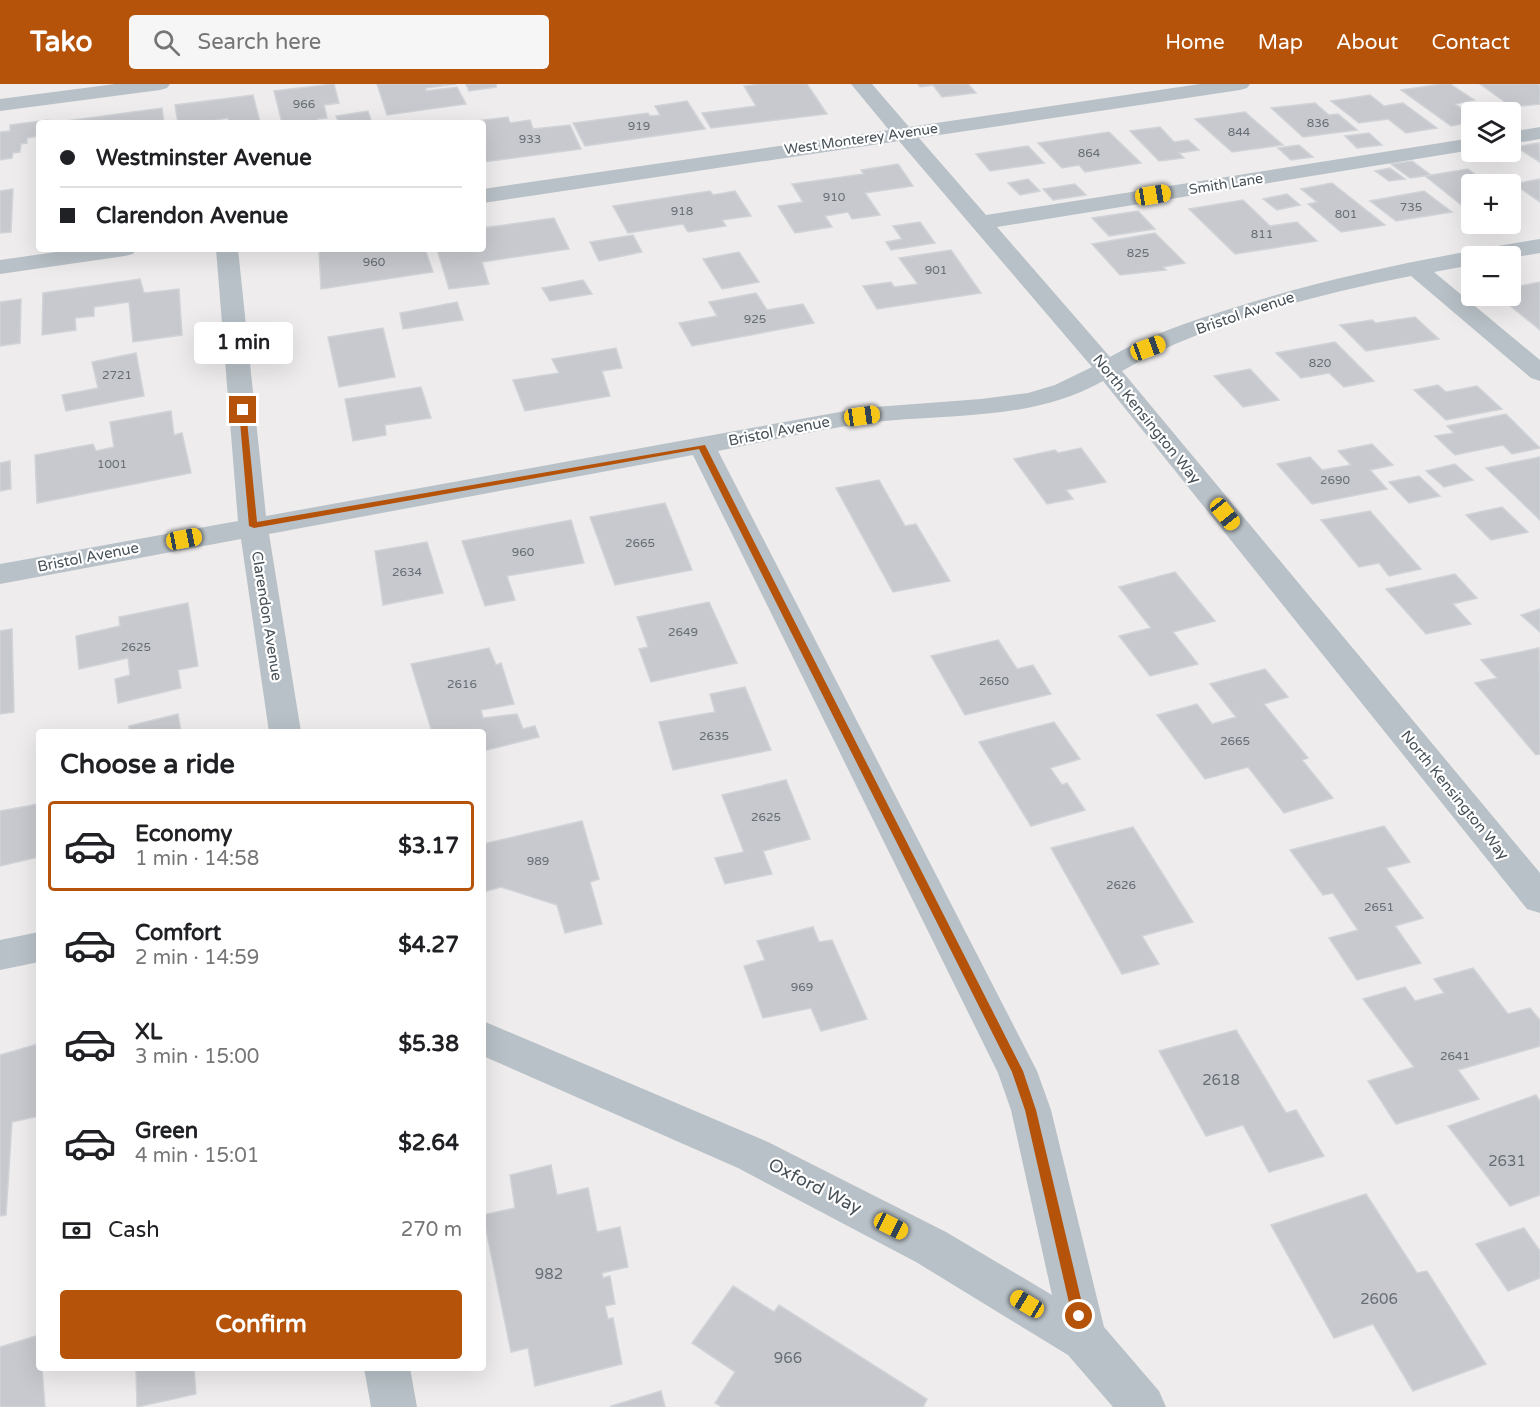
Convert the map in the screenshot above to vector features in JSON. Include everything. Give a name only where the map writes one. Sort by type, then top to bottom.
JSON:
[{"type":"street","points":[[0,105],[160,84]]},
{"type":"street","name":"North Kensington Way","points":[[861,84],[1106,368],[1540,900]]},
{"type":"street","name":"West Monterey Avenue","points":[[486,196],[1240,84]]},
{"type":"street","points":[[1521,136],[1540,133]]},
{"type":"street","name":"Smith Lane","points":[[981,223],[1461,146]]},
{"type":"street","points":[[1521,249],[1540,246]]},
{"type":"street","points":[[0,267],[104,252]]},
{"type":"street","name":"Clarendon Avenue","points":[[227,252],[254,526],[285,729]]},
{"type":"street","name":"Bristol Avenue","points":[[0,574],[898,410],[990,405],[1048,396],[1068,389],[1148,348],[1291,297],[1415,268],[1461,260]]},
{"type":"street","points":[[1415,268],[1540,373]]},
{"type":"street","points":[[702,446],[1017,1071],[1030,1110],[1084,1339]]},
{"type":"street","points":[[0,955],[36,948]]},
{"type":"street","name":"Oxford Way","points":[[486,1039],[753,1155],[931,1246],[1084,1339],[1143,1407]]},
{"type":"street","points":[[388,1371],[394,1407]]},
{"type":"building","points":[[334,84],[339,103],[324,105],[327,118],[281,120],[274,91]]},
{"type":"building","points":[[377,84],[456,84],[426,88],[426,91],[457,87],[466,104],[387,115]]},
{"type":"building","points":[[466,84],[496,84],[496,87],[469,91]]},
{"type":"building","points":[[807,84],[827,114],[711,128],[702,113],[756,106],[744,86]]},
{"type":"building","points":[[918,84],[968,84],[976,93],[942,97],[933,85],[920,87]]},
{"type":"building","points":[[1450,84],[1474,100],[1455,104],[1461,108],[1461,124],[1451,126],[1401,90]]},
{"type":"building","points":[[1480,84],[1538,84],[1540,86],[1540,104],[1521,106],[1521,102],[1505,102]]},
{"type":"building","points":[[253,95],[259,120],[228,120],[228,118],[178,120],[175,105]]},
{"type":"building","points":[[1370,95],[1384,106],[1403,103],[1437,128],[1406,133],[1388,119],[1359,123],[1331,101]]},
{"type":"building","points":[[687,101],[705,129],[585,146],[573,123],[648,113],[650,116],[660,115],[655,106]]},
{"type":"building","points":[[1315,103],[1329,115],[1338,114],[1357,130],[1303,137],[1271,108]]},
{"type":"building","points":[[162,108],[164,120],[74,120]]},
{"type":"building","points":[[368,111],[371,120],[338,120],[336,116]]},
{"type":"building","points":[[1245,112],[1283,145],[1232,152],[1195,119]]},
{"type":"building","points":[[508,117],[510,123],[530,120],[533,129],[570,125],[581,149],[486,162],[486,120],[484,120]]},
{"type":"building","points":[[36,122],[36,136],[27,138],[27,143],[21,144],[20,152],[13,153],[12,158],[0,160],[0,132],[10,131],[10,125]]},
{"type":"building","points":[[1160,127],[1174,142],[1188,140],[1199,150],[1179,153],[1184,158],[1159,161],[1130,131]]},
{"type":"building","points":[[1109,132],[1141,163],[1085,172],[1079,165],[1062,168],[1038,143]]},
{"type":"building","points":[[1369,133],[1382,145],[1357,148],[1345,136]]},
{"type":"building","points":[[1539,143],[1540,162],[1521,150],[1521,146]]},
{"type":"building","points":[[1299,145],[1313,157],[1291,160],[1278,148]]},
{"type":"building","points":[[1028,146],[1044,163],[990,171],[976,154]]},
{"type":"building","points":[[1412,161],[1431,175],[1410,178],[1391,164]]},
{"type":"building","points":[[898,164],[913,186],[865,193],[880,215],[852,219],[848,212],[825,216],[832,227],[795,233],[778,206],[803,202],[792,184],[864,174],[861,170]]},
{"type":"building","points":[[1390,168],[1405,179],[1389,181],[1375,171]]},
{"type":"building","points":[[1468,169],[1475,174],[1461,174],[1461,205],[1425,176]]},
{"type":"building","points":[[1028,179],[1040,191],[1020,195],[1008,183]]},
{"type":"building","points":[[1540,179],[1540,202],[1521,189],[1521,183]]},
{"type":"building","points":[[1332,183],[1385,225],[1341,232],[1308,204],[1317,202],[1301,189]]},
{"type":"building","points":[[1075,184],[1086,195],[1053,200],[1043,189]]},
{"type":"building","points":[[13,189],[11,232],[0,233],[0,191]]},
{"type":"building","points":[[710,191],[713,195],[735,191],[751,216],[722,220],[726,226],[688,232],[683,224],[628,233],[613,206]]},
{"type":"building","points":[[1424,191],[1452,212],[1396,221],[1370,201]]},
{"type":"building","points":[[1287,194],[1300,205],[1277,210],[1263,199]]},
{"type":"building","points":[[1243,200],[1270,226],[1297,222],[1317,241],[1235,254],[1189,209]]},
{"type":"building","points":[[1138,211],[1155,229],[1109,236],[1092,218]]},
{"type":"building","points":[[554,218],[569,249],[482,262],[489,284],[449,289],[438,252],[486,252],[486,228]]},
{"type":"building","points":[[920,222],[935,243],[891,250],[886,242],[902,239],[893,226]]},
{"type":"building","points":[[1155,233],[1185,263],[1163,267],[1166,270],[1120,275],[1092,244]]},
{"type":"building","points":[[633,235],[642,252],[599,261],[590,242]]},
{"type":"building","points":[[951,250],[981,293],[877,309],[863,286],[891,282],[894,287],[918,284],[899,258]]},
{"type":"building","points":[[319,252],[426,252],[433,272],[321,289]]},
{"type":"building","points":[[739,252],[759,282],[722,289],[703,259]]},
{"type":"building","points":[[140,279],[144,293],[179,289],[182,335],[133,342],[129,302],[94,307],[94,316],[75,318],[76,330],[42,335],[43,293]]},
{"type":"building","points":[[583,280],[592,294],[550,301],[542,288]]},
{"type":"building","points":[[1540,282],[1540,330],[1510,306],[1521,306],[1521,286]]},
{"type":"building","points":[[756,293],[767,310],[803,304],[814,323],[692,346],[679,323],[717,316],[709,302]]},
{"type":"building","points":[[21,299],[20,343],[0,346],[0,302]]},
{"type":"building","points":[[457,302],[463,320],[403,329],[400,313]]},
{"type":"building","points":[[1415,317],[1439,339],[1366,351],[1340,325],[1372,320],[1376,323]]},
{"type":"building","points":[[383,328],[395,377],[339,387],[328,337]]},
{"type":"building","points":[[1335,342],[1374,381],[1344,387],[1329,373],[1301,378],[1276,353]]},
{"type":"building","points":[[616,348],[622,368],[602,371],[610,396],[525,411],[513,380],[559,373],[552,359]]},
{"type":"building","points":[[136,353],[144,396],[66,411],[62,395],[98,388],[92,362]]},
{"type":"building","points":[[1250,369],[1279,400],[1243,407],[1214,376]]},
{"type":"building","points":[[1438,385],[1446,392],[1477,386],[1502,409],[1446,420],[1414,390]]},
{"type":"building","points":[[421,387],[431,418],[385,425],[386,435],[353,441],[345,399]]},
{"type":"building","points":[[171,411],[174,435],[182,433],[191,473],[37,503],[35,455],[93,444],[96,451],[114,447],[110,422]]},
{"type":"building","points":[[1506,414],[1540,448],[1512,454],[1503,445],[1455,455],[1435,436],[1454,433],[1447,426]]},
{"type":"building","points":[[1372,444],[1393,465],[1370,470],[1387,489],[1312,504],[1277,464],[1310,457],[1322,470],[1351,465],[1338,451]]},
{"type":"building","points":[[1081,448],[1106,482],[1066,490],[1073,499],[1047,504],[1014,459],[1055,450],[1058,453]]},
{"type":"building","points":[[1540,457],[1540,520],[1486,468]]},
{"type":"building","points":[[10,461],[11,489],[0,491],[0,463]]},
{"type":"building","points":[[1455,464],[1473,480],[1444,487],[1426,471]]},
{"type":"building","points":[[1419,476],[1440,496],[1409,503],[1389,482]]},
{"type":"building","points":[[879,480],[905,526],[916,524],[950,581],[893,592],[836,488]]},
{"type":"building","points":[[665,503],[692,570],[615,585],[590,517]]},
{"type":"building","points":[[1502,507],[1528,532],[1491,540],[1466,515]]},
{"type":"building","points":[[1370,511],[1421,569],[1389,576],[1379,563],[1359,567],[1321,520]]},
{"type":"building","points":[[571,520],[584,563],[507,576],[515,600],[485,606],[462,541]]},
{"type":"building","points":[[427,542],[443,593],[383,605],[375,551]]},
{"type":"building","points":[[1175,572],[1215,621],[1173,632],[1198,664],[1150,676],[1119,636],[1151,628],[1119,587]]},
{"type":"building","points":[[1455,574],[1477,598],[1453,604],[1471,624],[1426,634],[1386,589]]},
{"type":"building","points":[[709,602],[737,663],[651,682],[639,649],[648,647],[637,617]]},
{"type":"building","points":[[188,603],[198,666],[178,670],[181,688],[118,703],[115,679],[130,675],[128,658],[79,669],[76,636],[120,626],[119,617]]},
{"type":"building","points":[[1540,609],[1540,632],[1521,615]]},
{"type":"building","points":[[12,629],[14,712],[0,714],[0,631]]},
{"type":"building","points":[[998,640],[1017,669],[1033,665],[1051,694],[965,715],[931,656]]},
{"type":"building","points":[[489,648],[496,665],[501,663],[514,704],[481,710],[483,718],[517,714],[523,729],[535,726],[539,737],[486,750],[486,729],[431,729],[411,664]]},
{"type":"building","points":[[1539,648],[1540,754],[1536,755],[1475,683],[1497,678],[1481,660]]},
{"type":"building","points":[[1265,669],[1288,697],[1264,704],[1308,758],[1302,760],[1333,798],[1284,813],[1248,767],[1205,779],[1157,715],[1197,704],[1212,724],[1236,717],[1210,684]]},
{"type":"building","points":[[745,687],[771,750],[673,770],[659,722],[715,712],[710,694]]},
{"type":"building","points":[[178,714],[180,729],[129,729],[129,726]]},
{"type":"building","points":[[1054,722],[1080,759],[1050,768],[1062,785],[1067,783],[1085,810],[1031,826],[979,742]]},
{"type":"building","points":[[786,780],[810,839],[763,851],[772,874],[725,884],[715,858],[744,852],[722,795]]},
{"type":"building","points":[[36,805],[36,858],[0,866],[0,811]]},
{"type":"building","points":[[582,821],[599,879],[590,882],[602,924],[565,933],[557,905],[501,887],[486,891],[486,843]]},
{"type":"building","points":[[1384,826],[1410,862],[1386,868],[1423,918],[1395,926],[1421,963],[1357,980],[1329,938],[1358,930],[1333,893],[1323,895],[1290,850]]},
{"type":"building","points":[[1133,827],[1193,922],[1142,936],[1159,964],[1122,974],[1051,848]]},
{"type":"building","points":[[813,927],[819,942],[832,940],[867,1019],[821,1031],[811,1008],[763,1018],[744,966],[765,960],[757,941]]},
{"type":"building","points":[[1473,968],[1508,1014],[1530,1008],[1540,1020],[1540,1046],[1458,1070],[1479,1099],[1396,1124],[1368,1081],[1414,1067],[1363,999],[1405,987],[1415,1001],[1444,993],[1434,979]]},
{"type":"building","points":[[1236,1030],[1286,1113],[1296,1110],[1324,1156],[1269,1172],[1243,1125],[1206,1136],[1159,1051]]},
{"type":"building","points":[[36,1045],[36,1117],[12,1122],[6,1215],[0,1216],[0,1055]]},
{"type":"building","points":[[1536,1095],[1540,1101],[1540,1195],[1510,1206],[1448,1126]]},
{"type":"building","points":[[551,1165],[557,1195],[588,1188],[597,1232],[620,1227],[628,1267],[602,1273],[603,1278],[610,1276],[615,1304],[605,1306],[608,1319],[613,1318],[622,1364],[535,1386],[528,1348],[511,1352],[486,1230],[486,1214],[515,1208],[510,1175]]},
{"type":"building","points":[[1366,1194],[1417,1273],[1427,1271],[1486,1364],[1413,1391],[1373,1324],[1334,1338],[1271,1225]]},
{"type":"building","points":[[1524,1228],[1540,1251],[1540,1278],[1508,1291],[1476,1244]]},
{"type":"building","points":[[733,1286],[774,1312],[779,1305],[927,1399],[923,1407],[722,1407],[715,1403],[735,1372],[692,1343]]},
{"type":"building","points":[[36,1336],[36,1371],[42,1371],[45,1407],[0,1407],[0,1347]]},
{"type":"building","points":[[136,1371],[194,1371],[196,1394],[137,1407]]},
{"type":"building","points":[[661,1391],[665,1407],[611,1407],[611,1406]]},
{"type":"route","points":[[243,410],[254,526],[702,446],[1017,1071],[1030,1110],[1079,1316]]}]
